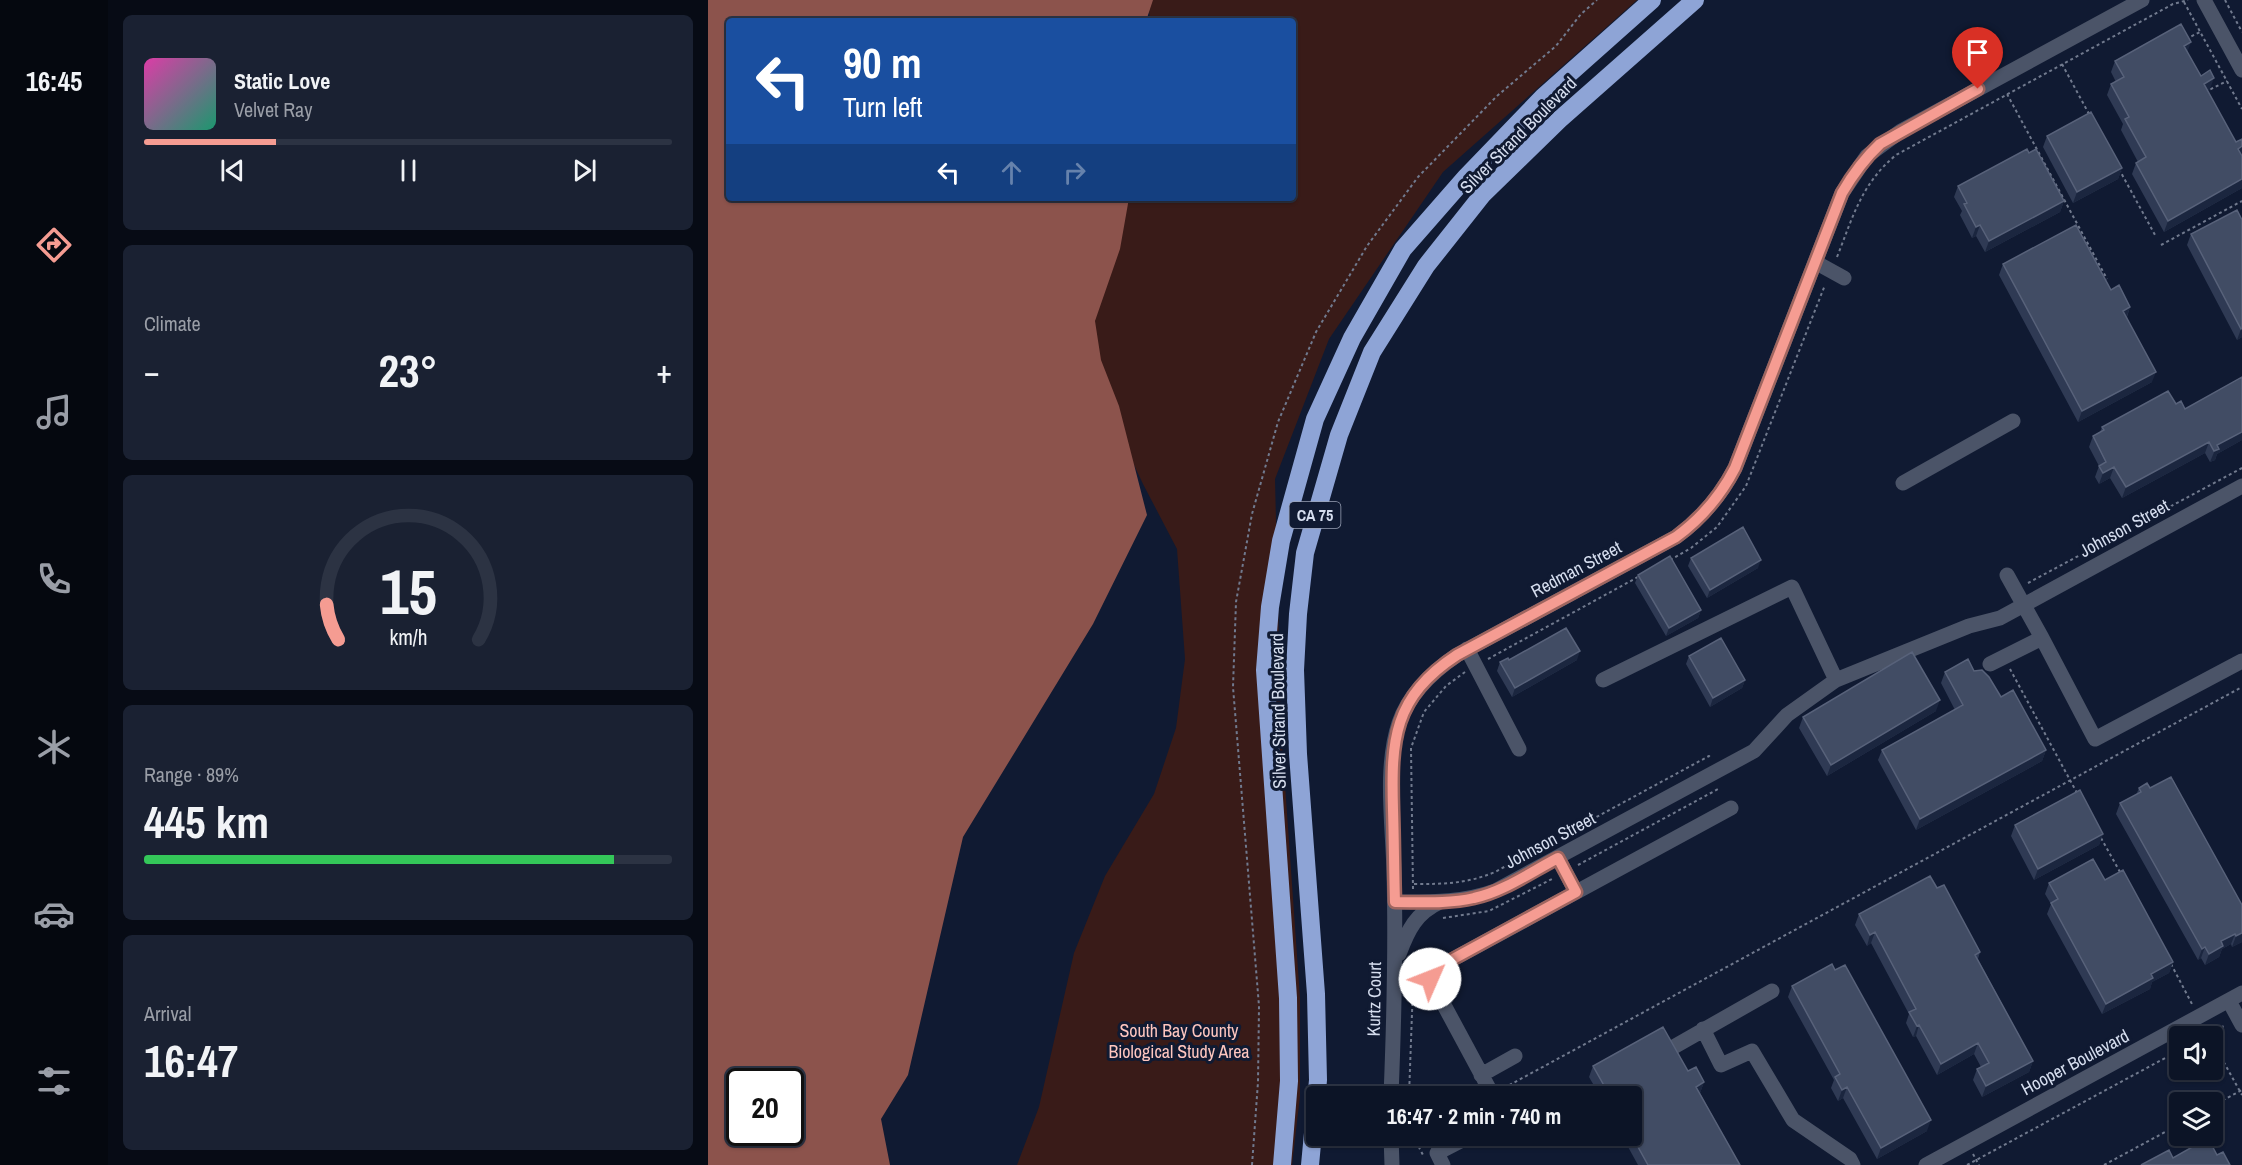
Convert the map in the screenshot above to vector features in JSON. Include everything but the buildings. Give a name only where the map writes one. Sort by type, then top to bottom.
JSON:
[{"type":"highway","name":"Silver Strand Boulevard","points":[[1282,1165],[1289,1082],[1288,998],[1265,670],[1270,606],[1281,541],[1315,419],[1352,338],[1404,249],[1466,177],[1543,97],[1652,0]]},
{"type":"highway","name":"Silver Strand Boulevard","points":[[1310,1165],[1318,1080],[1316,994],[1298,754],[1295,670],[1305,553],[1339,435],[1372,352],[1426,266],[1483,194],[1558,120],[1695,0]]},
{"type":"street","name":"Redman Street","points":[[1395,902],[1392,760],[1400,721],[1417,690],[1439,668],[1467,649],[1676,537],[1706,513],[1726,486],[1735,468],[1842,193],[1867,156],[1901,131],[2142,0]]},
{"type":"street","points":[[2204,0],[2242,69]]},
{"type":"street","points":[[1815,262],[1844,278]]},
{"type":"street","points":[[1904,483],[2013,421]]},
{"type":"street","name":"Johnson Street","points":[[1395,902],[1440,902],[1476,898],[1495,891],[1754,751],[1787,715],[1836,680],[1969,626],[2000,618],[2242,486]]},
{"type":"street","points":[[2007,575],[2096,739],[2242,661]]},
{"type":"street","points":[[1603,680],[1792,587],[1836,680]]},
{"type":"street","points":[[1990,664],[2042,638]]},
{"type":"street","points":[[1467,649],[1519,749]]},
{"type":"street","points":[[1487,1086],[1430,979],[1433,970],[1731,808]]},
{"type":"street","points":[[1558,858],[1576,892]]},
{"type":"street","name":"Kurtz Court","points":[[1391,1086],[1395,902]]},
{"type":"street","points":[[1394,994],[1398,955],[1406,934],[1417,917],[1440,902]]},
{"type":"street","points":[[1670,1048],[1772,991]]},
{"type":"street","points":[[2235,997],[2240,1022]]},
{"type":"street","name":"Hooper Boulevard","points":[[1926,1165],[2235,997]]},
{"type":"street","points":[[1703,1029],[1721,1065],[1752,1051],[1793,1120],[1850,1159],[1853,1165]]},
{"type":"street","points":[[1481,1075],[1515,1056]]},
{"type":"street","points":[[1391,1146],[1392,1165]]},
{"type":"street","points":[[1443,1165],[1437,1153],[1451,1146]]},
{"type":"path","points":[[1839,252],[1862,195],[1882,167],[1904,150],[2174,4],[2188,0]]},
{"type":"path","points":[[2225,0],[2242,32]]},
{"type":"path","points":[[2184,2],[2242,109]]},
{"type":"path","points":[[2182,41],[2200,32]]},
{"type":"path","points":[[2054,48],[2090,114]]},
{"type":"path","points":[[1999,78],[2107,279]]},
{"type":"path","points":[[2201,94],[2227,81]]},
{"type":"path","points":[[2117,165],[2155,235]]},
{"type":"path","points":[[2161,245],[2242,201]]},
{"type":"path","points":[[2016,590],[2242,468]]},
{"type":"path","points":[[2007,664],[2081,801]]},
{"type":"path","points":[[1509,1086],[2242,687]]},
{"type":"path","points":[[1414,884],[1458,884],[1478,879],[1495,872],[1709,756],[1715,772]]},
{"type":"path","points":[[2098,832],[2121,874]]},
{"type":"path","points":[[1409,1086],[1414,958]]},
{"type":"path","points":[[2168,958],[2193,1006]]},
{"type":"path","points":[[2223,1029],[2240,1022]]},
{"type":"path","points":[[1967,1165],[2169,1056]]},
{"type":"path","points":[[2223,1060],[2242,1095]]},
{"type":"path","points":[[2223,1100],[2241,1091]]},
{"type":"path","points":[[2104,1165],[2169,1130]]},
{"type":"path","points":[[1418,1146],[1424,1156]]},
{"type":"path","points":[[1972,1152],[1979,1165]]},
{"type":"green space","name":"South Bay County Biological Study Area","points":[[1148,0],[1637,0],[1443,172],[1329,339],[1275,479],[1281,728],[1300,998],[1300,1096],[1292,1165],[1017,1165],[1039,1107],[1074,953],[1105,876],[1154,794],[1176,728],[1185,659],[1177,549],[1102,397],[1085,327],[1119,201],[1296,201],[1296,18],[1150,18]]},
{"type":"shaded area","points":[[708,0],[1153,0],[1147,18],[726,18],[726,201],[1128,201],[1120,249],[1095,321],[1101,360],[1119,406],[1147,515],[1093,624],[963,837],[908,1075],[881,1119],[890,1165],[708,1165]]},
{"type":"route","points":[[1430,979],[1433,970],[1459,954],[1576,892],[1558,858],[1495,891],[1476,898],[1455,901],[1395,902],[1392,760],[1400,721],[1417,690],[1431,674],[1457,655],[1676,537],[1706,513],[1726,486],[1735,468],[1842,193],[1853,173],[1880,144],[1978,89]]}]
